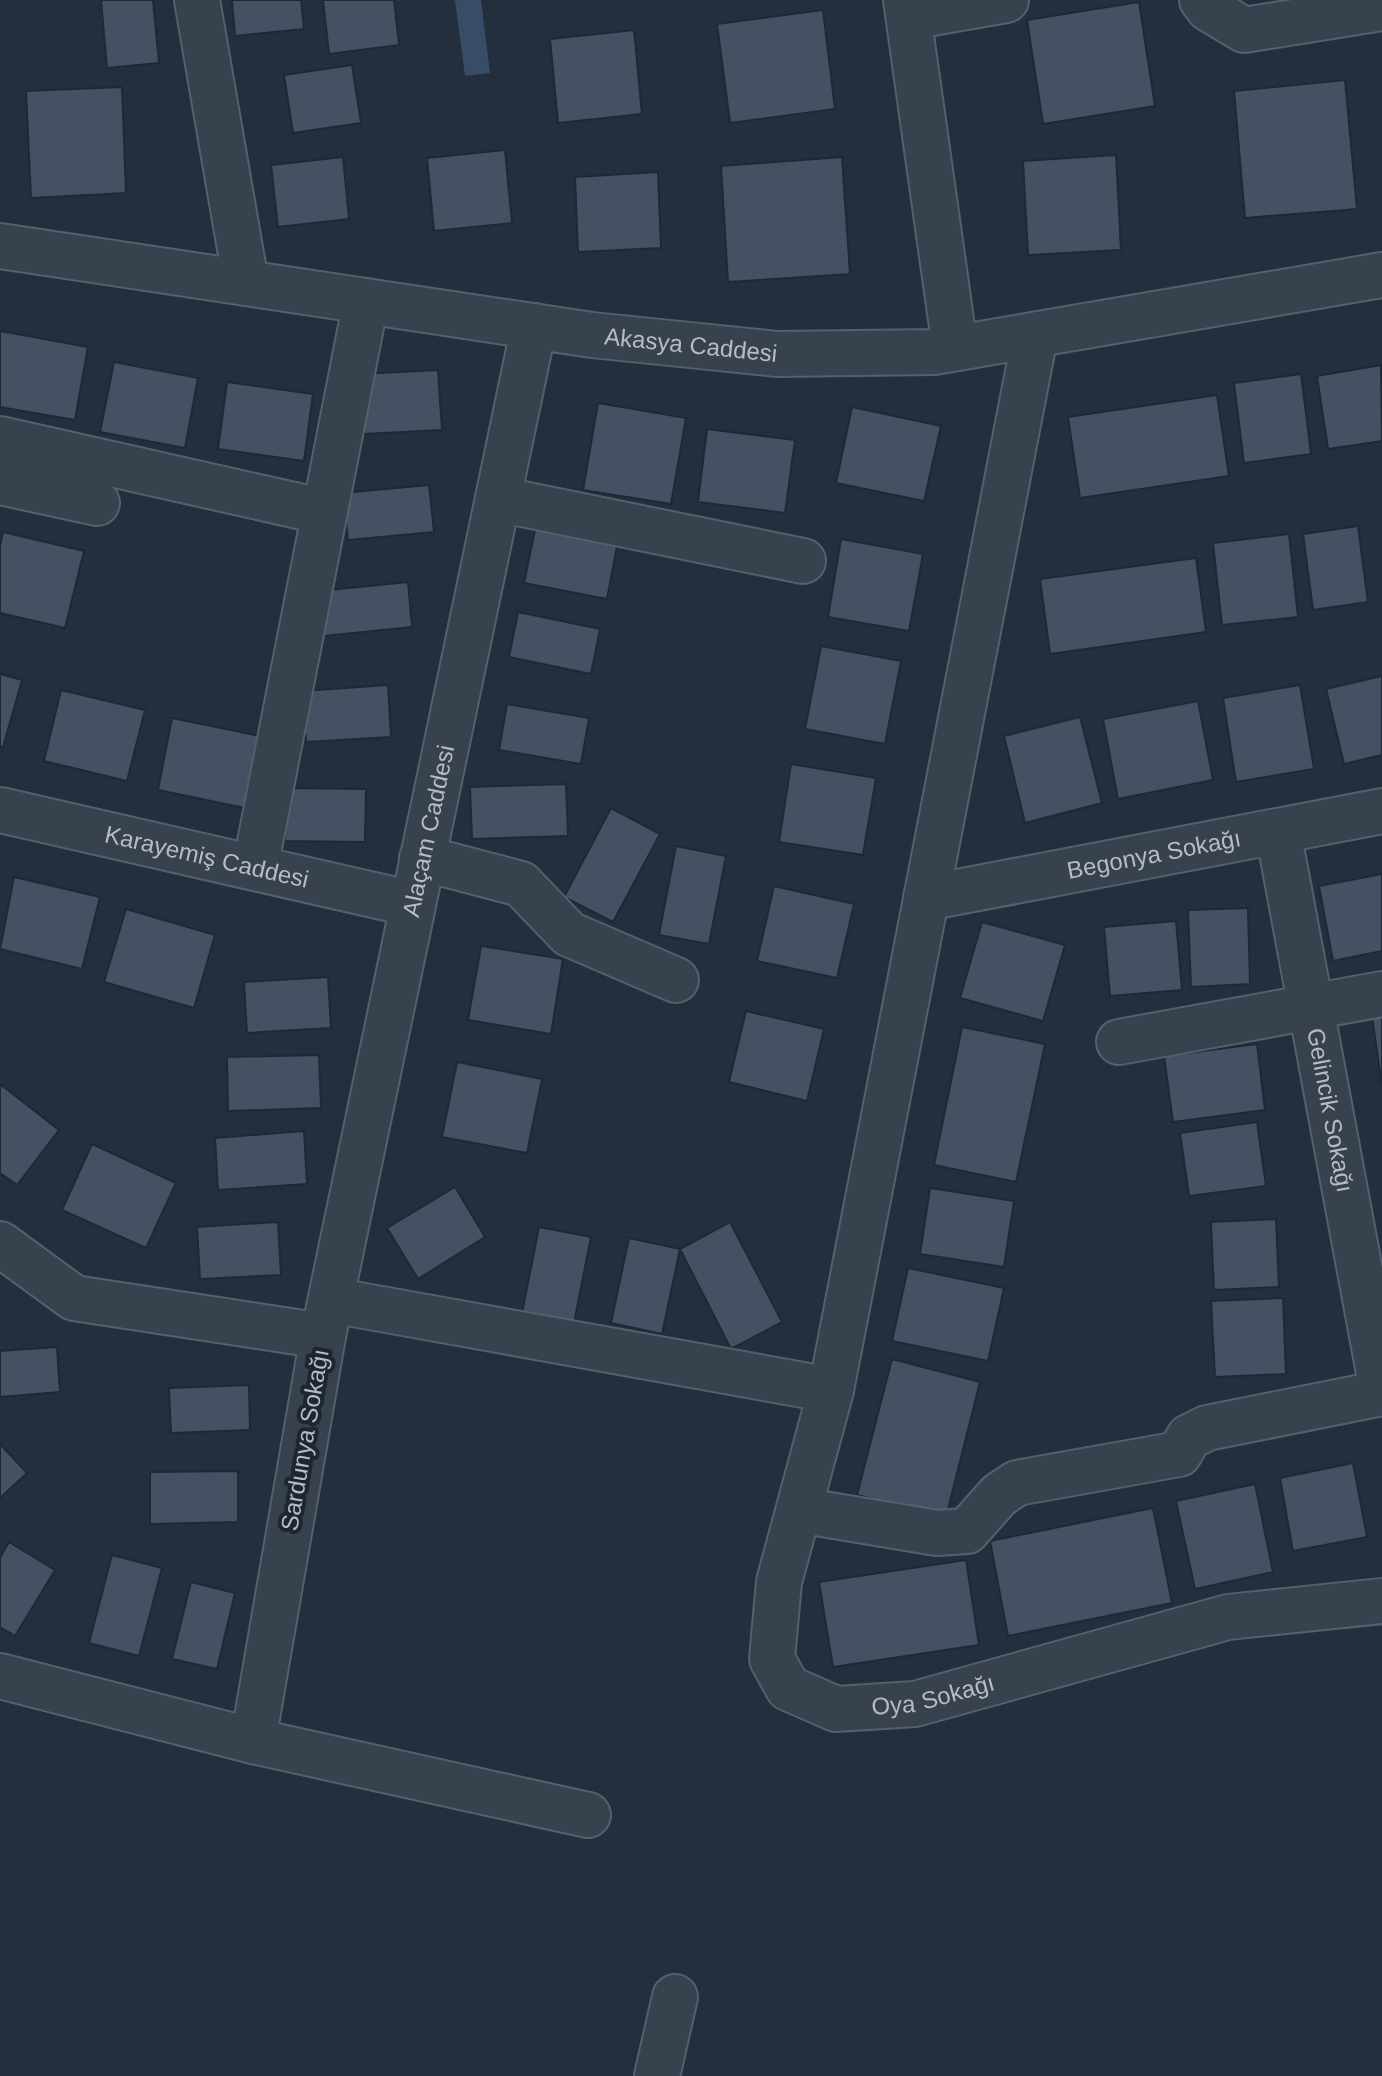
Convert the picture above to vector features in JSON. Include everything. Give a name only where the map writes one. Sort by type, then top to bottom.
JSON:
[{"type":"street","points":[[197,0],[246,283]]},
{"type":"street","points":[[955,348],[907,9],[1006,0]]},
{"type":"street","points":[[1202,0],[1209,9],[1244,30],[1382,8]]},
{"type":"street","name":"Akasya Caddesi","points":[[0,246],[534,326],[777,354],[934,352],[1382,275]]},
{"type":"street","points":[[255,868],[366,301]]},
{"type":"street","name":"Alaçam Caddesi","points":[[327,1318],[534,326]]},
{"type":"street","name":"Oya Sokağı","points":[[1035,336],[831,1390],[779,1582],[772,1659],[788,1688],[836,1709],[915,1704],[1228,1617],[1382,1601]]},
{"type":"street","points":[[0,439],[325,512]]},
{"type":"street","points":[[0,482],[97,503]]},
{"type":"street","points":[[498,499],[803,561]]},
{"type":"street","name":"Karayemiş Caddesi","points":[[0,810],[413,904]]},
{"type":"street","name":"Begonya Sokağı","points":[[926,898],[1382,811]]},
{"type":"street","name":"Gelincik Sokağı","points":[[1278,831],[1311,1007],[1374,1305],[1382,1391]]},
{"type":"street","points":[[422,858],[521,884],[569,934],[676,980]]},
{"type":"street","points":[[1119,1042],[1382,994]]},
{"type":"street","name":"Sardunya Sokağı","points":[[0,1244],[74,1298],[327,1318],[253,1741]]},
{"type":"street","points":[[327,1318],[831,1390]]},
{"type":"street","points":[[799,1510],[937,1533],[967,1531],[999,1495],[1017,1483],[1179,1454],[1189,1437],[1207,1428],[1382,1391]]},
{"type":"street","points":[[0,1676],[253,1741],[588,1815]]},
{"type":"street","points":[[657,2076],[675,1997]]},
{"type":"water","points":[[455,0],[481,0],[490,73],[465,76]]},
{"type":"building","points":[[101,0],[153,0],[159,63],[107,68]]},
{"type":"building","points":[[232,0],[301,0],[304,29],[235,36]]},
{"type":"building","points":[[323,0],[394,0],[399,45],[329,54]]},
{"type":"building","points":[[1139,2],[1155,106],[1043,124],[1027,20]]},
{"type":"building","points":[[823,10],[835,109],[730,123],[717,24]]},
{"type":"building","points":[[634,30],[642,114],[558,123],[550,39]]},
{"type":"building","points":[[352,65],[361,123],[293,133],[284,75]]},
{"type":"building","points":[[1345,80],[1357,209],[1245,218],[1234,91]]},
{"type":"building","points":[[122,87],[126,193],[31,198],[26,91]]},
{"type":"building","points":[[505,150],[512,223],[434,231],[427,158]]},
{"type":"building","points":[[1116,155],[1121,250],[1028,255],[1023,161]]},
{"type":"building","points":[[343,157],[349,219],[278,227],[271,165]]},
{"type":"building","points":[[842,157],[850,274],[728,282],[721,166]]},
{"type":"building","points":[[658,172],[661,248],[578,252],[575,177]]},
{"type":"building","points":[[0,331],[88,347],[75,420],[0,407]]},
{"type":"building","points":[[114,362],[198,378],[185,448],[100,432]]},
{"type":"building","points":[[1381,365],[1382,441],[1328,449],[1317,376]]},
{"type":"building","points":[[438,370],[442,430],[364,434],[361,374]]},
{"type":"building","points":[[1301,374],[1311,454],[1244,463],[1234,383]]},
{"type":"building","points":[[227,382],[313,394],[304,461],[218,449]]},
{"type":"building","points":[[1217,395],[1229,476],[1080,498],[1068,417]]},
{"type":"building","points":[[598,403],[686,418],[671,504],[583,490]]},
{"type":"building","points":[[852,407],[941,426],[924,501],[836,483]]},
{"type":"building","points":[[707,429],[795,440],[785,513],[698,502]]},
{"type":"building","points":[[429,485],[434,532],[348,540],[343,493]]},
{"type":"building","points":[[536,525],[618,541],[607,599],[524,583]]},
{"type":"building","points":[[1358,526],[1368,602],[1313,610],[1303,534]]},
{"type":"building","points":[[3,532],[84,551],[65,628],[0,613],[0,546]]},
{"type":"building","points":[[1289,534],[1298,617],[1222,625],[1213,543]]},
{"type":"building","points":[[841,539],[923,554],[909,631],[828,617]]},
{"type":"building","points":[[1196,558],[1206,632],[1050,654],[1040,579]]},
{"type":"building","points":[[408,582],[412,627],[324,636],[319,591]]},
{"type":"building","points":[[518,612],[600,629],[591,674],[509,657]]},
{"type":"building","points":[[821,646],[901,661],[885,744],[805,729]]},
{"type":"building","points":[[0,674],[22,680],[3,747],[0,747]]},
{"type":"building","points":[[1382,676],[1382,755],[1344,764],[1326,689]]},
{"type":"building","points":[[388,685],[391,737],[306,742],[302,691]]},
{"type":"building","points":[[1300,685],[1314,769],[1236,782],[1223,698]]},
{"type":"building","points":[[61,690],[145,710],[127,781],[44,761]]},
{"type":"building","points":[[1198,701],[1213,780],[1118,799],[1103,719]]},
{"type":"building","points":[[507,704],[589,718],[581,764],[499,750]]},
{"type":"building","points":[[1080,717],[1102,803],[1025,823],[1004,736]]},
{"type":"building","points":[[172,718],[260,736],[245,808],[158,790]]},
{"type":"building","points":[[791,764],[876,778],[863,855],[779,842]]},
{"type":"building","points":[[566,784],[568,836],[472,839],[470,787]]},
{"type":"building","points":[[286,788],[366,789],[365,842],[285,841]]},
{"type":"building","points":[[611,808],[660,834],[613,922],[564,897]]},
{"type":"building","points":[[676,846],[726,856],[709,944],[659,935]]},
{"type":"building","points":[[1382,874],[1382,951],[1333,961],[1319,886]]},
{"type":"building","points":[[14,877],[100,897],[82,969],[0,949]]},
{"type":"building","points":[[774,886],[854,904],[837,978],[757,961]]},
{"type":"building","points":[[1248,908],[1250,984],[1191,987],[1188,910]]},
{"type":"building","points":[[126,909],[215,935],[194,1008],[104,982]]},
{"type":"building","points":[[1176,921],[1182,990],[1110,996],[1104,927]]},
{"type":"building","points":[[982,922],[1065,945],[1043,1021],[960,998]]},
{"type":"building","points":[[481,946],[563,959],[551,1034],[468,1020]]},
{"type":"building","points":[[328,977],[331,1028],[247,1033],[244,982]]},
{"type":"building","points":[[746,1011],[824,1029],[807,1101],[729,1082]]},
{"type":"building","points":[[1382,1014],[1382,1086],[1372,1016]]},
{"type":"building","points":[[962,1027],[1045,1044],[1016,1182],[934,1165]]},
{"type":"building","points":[[1257,1044],[1265,1110],[1173,1122],[1164,1056]]},
{"type":"building","points":[[319,1055],[321,1108],[228,1111],[227,1057]]},
{"type":"building","points":[[457,1062],[542,1079],[527,1153],[442,1137]]},
{"type":"building","points":[[0,1084],[59,1130],[17,1185],[0,1173]]},
{"type":"building","points":[[1257,1122],[1266,1186],[1189,1196],[1180,1133]]},
{"type":"building","points":[[304,1131],[307,1184],[218,1190],[215,1138]]},
{"type":"building","points":[[92,1144],[176,1183],[146,1248],[62,1210]]},
{"type":"building","points":[[455,1187],[485,1237],[418,1279],[387,1228]]},
{"type":"building","points":[[930,1188],[1014,1201],[1004,1267],[920,1254]]},
{"type":"building","points":[[1276,1219],[1279,1287],[1214,1290],[1211,1222]]},
{"type":"building","points":[[278,1222],[281,1275],[200,1279],[197,1227]]},
{"type":"building","points":[[730,1222],[782,1322],[731,1349],[680,1249]]},
{"type":"building","points":[[539,1227],[591,1237],[574,1323],[522,1313]]},
{"type":"building","points":[[629,1238],[680,1249],[662,1334],[611,1323]]},
{"type":"building","points":[[908,1268],[1004,1288],[988,1361],[892,1341]]},
{"type":"building","points":[[1283,1298],[1286,1374],[1215,1377],[1211,1301]]},
{"type":"building","points":[[57,1347],[60,1392],[0,1397],[0,1351]]},
{"type":"building","points":[[892,1359],[980,1382],[946,1517],[857,1495]]},
{"type":"building","points":[[249,1385],[250,1430],[171,1433],[169,1388]]},
{"type":"building","points":[[0,1444],[27,1473],[0,1498]]},
{"type":"building","points":[[1353,1463],[1367,1537],[1293,1551],[1280,1478]]},
{"type":"building","points":[[238,1471],[238,1522],[150,1524],[150,1472]]},
{"type":"building","points":[[1255,1484],[1273,1572],[1195,1589],[1176,1501]]},
{"type":"building","points":[[1153,1508],[1172,1603],[1008,1636],[990,1541]]},
{"type":"building","points":[[9,1542],[55,1570],[15,1636],[0,1627],[0,1558]]},
{"type":"building","points":[[112,1555],[162,1568],[139,1656],[89,1643]]},
{"type":"building","points":[[966,1560],[979,1645],[833,1667],[819,1582]]},
{"type":"building","points":[[191,1582],[235,1593],[217,1669],[172,1659]]}]
